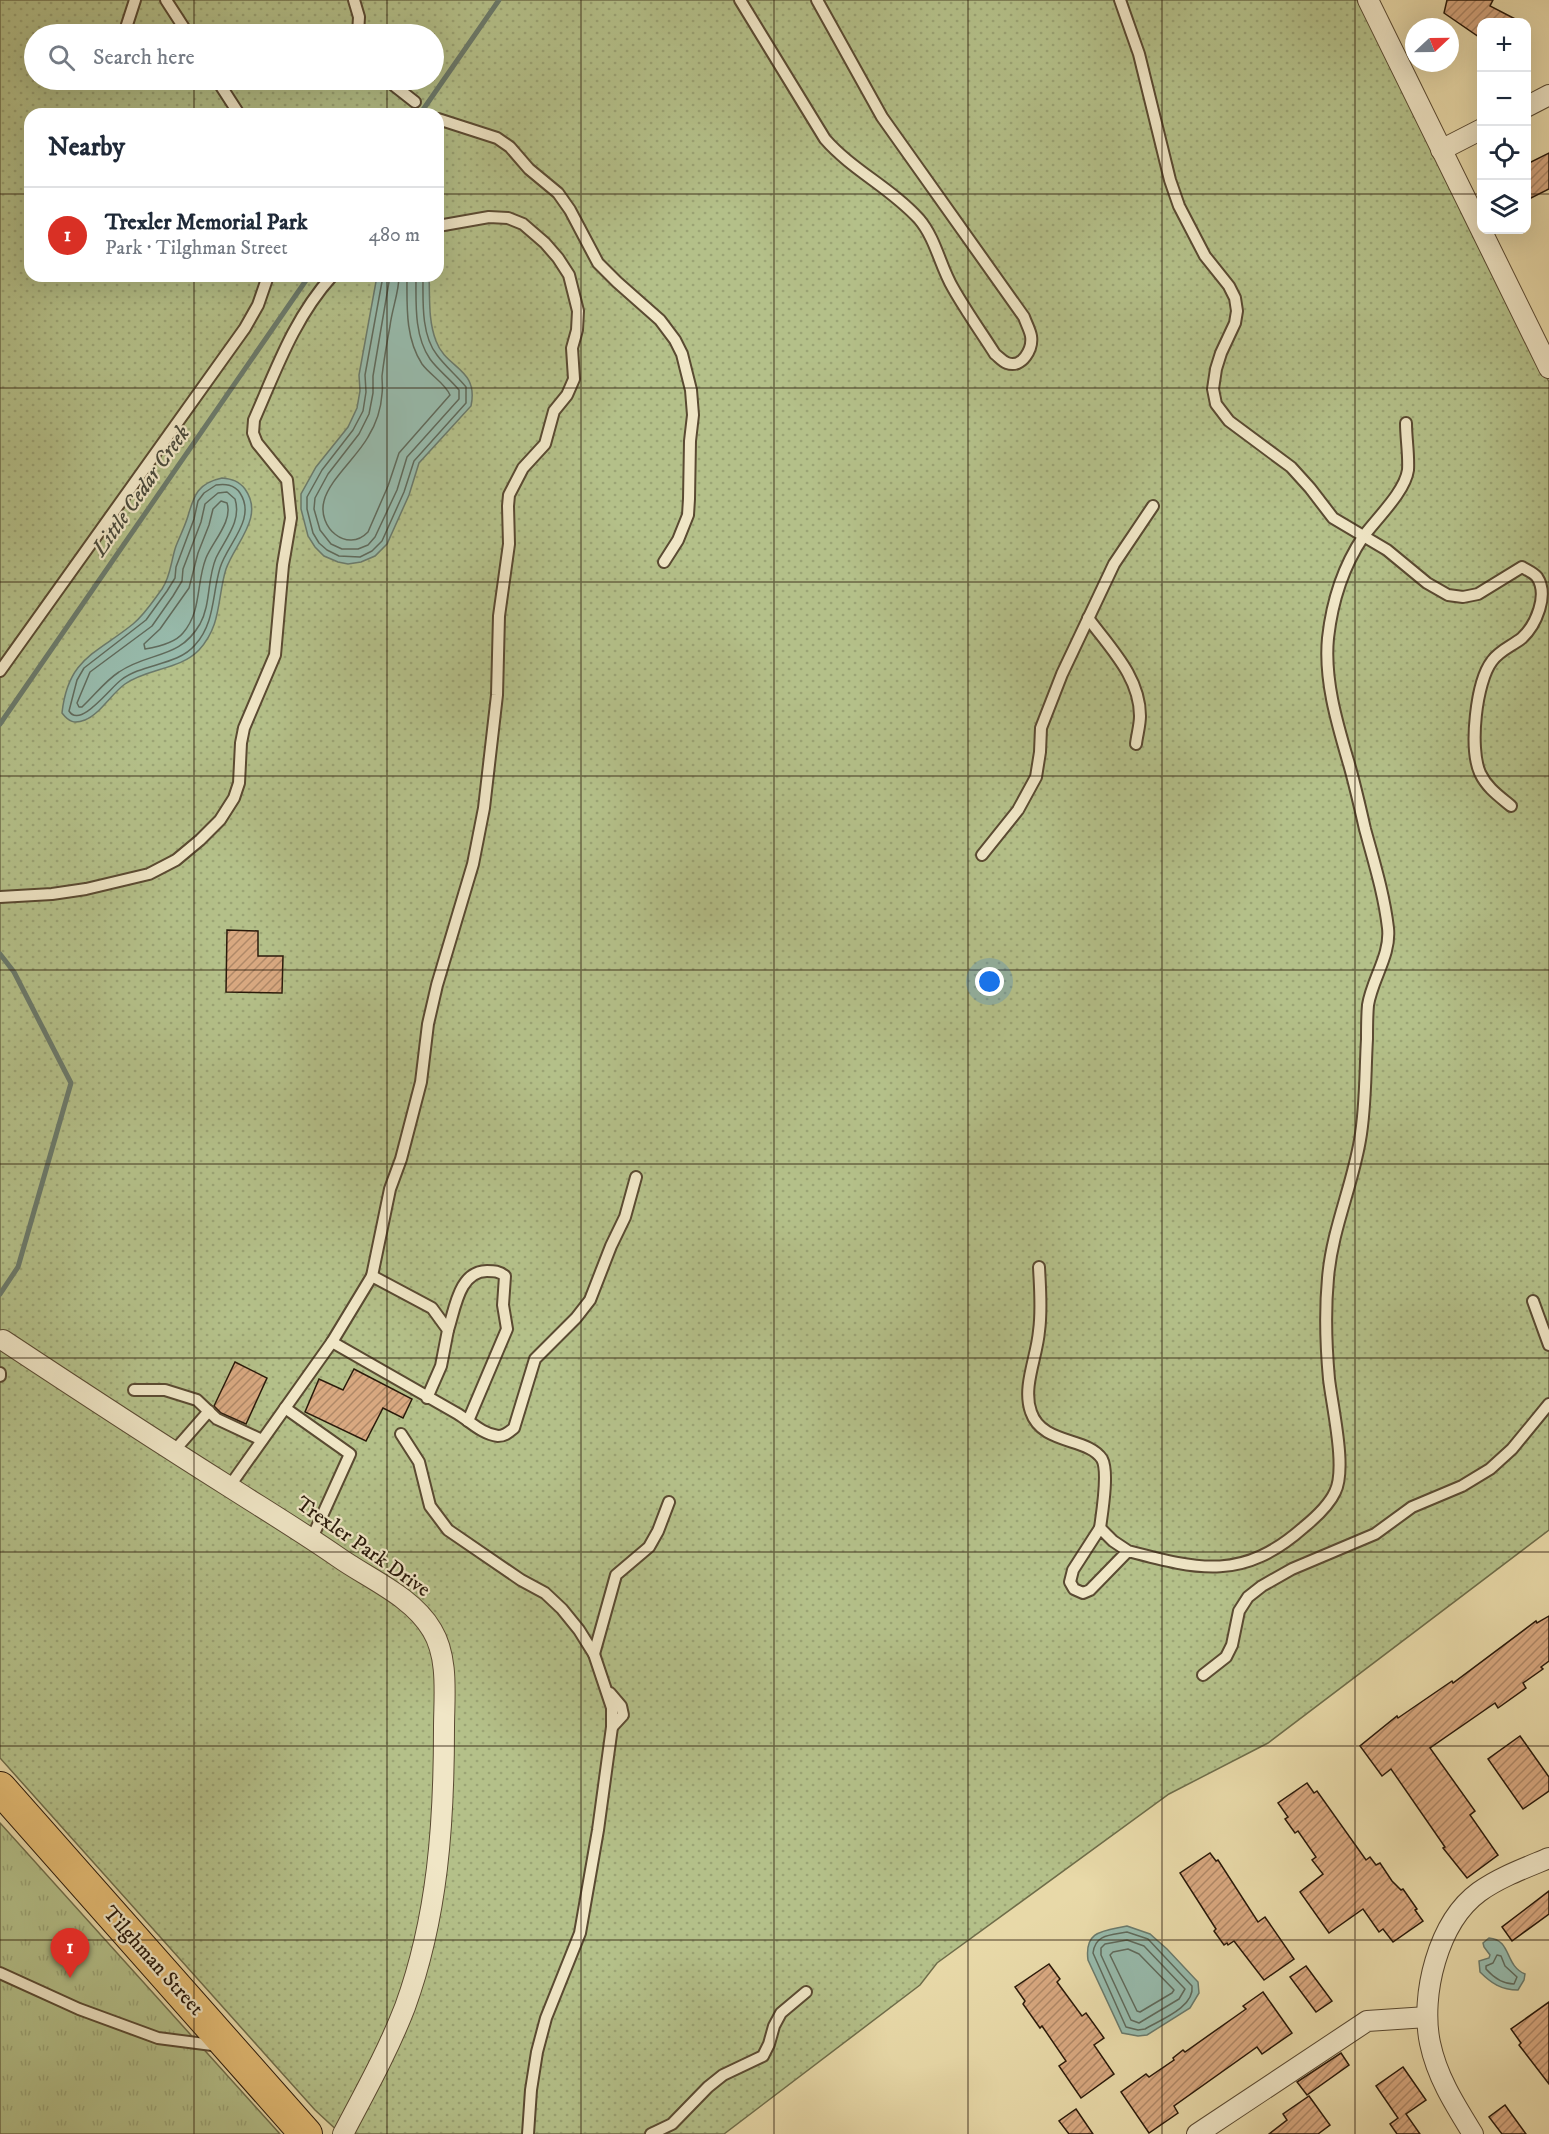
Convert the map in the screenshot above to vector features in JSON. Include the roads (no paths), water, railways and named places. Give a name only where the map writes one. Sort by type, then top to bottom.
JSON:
[{"type":"main road","name":"Tilghman Street","points":[[0,1788],[306,2134]]},
{"type":"street","points":[[1368,0],[1549,368]]},
{"type":"street","points":[[1531,105],[1549,95]]},
{"type":"street","points":[[1441,150],[1477,132]]},
{"type":"street","name":"Trexler Park Drive","points":[[1,1343],[312,1538],[401,1598],[422,1616],[434,1632],[441,1650],[443,1670],[444,1776],[439,1863],[424,1945],[404,2007],[376,2071],[343,2134]]},
{"type":"street","points":[[1473,2134],[1446,2090],[1430,2044],[1427,2017],[1428,1998],[1439,1950],[1460,1910],[1478,1893],[1506,1876],[1549,1858]]},
{"type":"street","points":[[1197,2134],[1367,2021],[1427,2017]]},
{"type":"lane","points":[[127,24],[135,0]]},
{"type":"lane","points":[[166,0],[182,24]]},
{"type":"lane","points":[[354,0],[359,24]]},
{"type":"lane","points":[[740,0],[825,139],[837,153],[891,193],[920,221],[937,248],[952,287],[995,354],[1005,362],[1014,364],[1023,360],[1029,351],[1031,337],[1024,317],[882,117],[817,0]]},
{"type":"lane","points":[[1120,0],[1139,54],[1170,180],[1179,206],[1205,256],[1229,286],[1235,298],[1237,311],[1235,323],[1221,352],[1214,389],[1216,404],[1228,421],[1291,467],[1333,518],[1387,550],[1427,583],[1448,595],[1463,597],[1478,594],[1522,567],[1537,576],[1543,587],[1543,604],[1531,629],[1493,660],[1485,673],[1480,690],[1475,752],[1479,770],[1487,785],[1512,806]]},
{"type":"lane","points":[[223,90],[235,108]]},
{"type":"lane","points":[[400,90],[415,102]]},
{"type":"lane","points":[[444,121],[497,138],[510,147],[529,169],[558,193],[570,210],[598,263],[660,320],[682,354],[691,390],[693,415],[688,515],[678,540],[664,562]]},
{"type":"lane","points":[[229,1487],[332,1342],[372,1276],[390,1189],[401,1159],[421,1082],[428,1024],[437,985],[473,864],[484,808],[497,695],[499,616],[509,544],[509,495],[523,468],[545,444],[554,411],[567,395],[574,379],[572,348],[577,330],[578,311],[569,275],[558,258],[523,224],[508,218],[489,217],[444,225]]},
{"type":"lane","points":[[0,671],[245,328],[258,305],[266,282]]},
{"type":"lane","points":[[0,897],[52,894],[86,889],[156,870],[176,860],[200,840],[220,820],[234,798],[239,783],[244,728],[275,655],[283,565],[291,518],[287,480],[257,443],[253,433],[254,420],[299,319],[315,294],[326,282]]},
{"type":"lane","points":[[1100,1528],[1128,1551],[1195,1566],[1216,1568],[1233,1566],[1262,1555],[1292,1538],[1315,1517],[1336,1492],[1340,1473],[1329,1375],[1327,1280],[1335,1228],[1359,1144],[1365,1106],[1370,994],[1384,957],[1388,933],[1377,873],[1337,723],[1329,668],[1328,639],[1340,582],[1350,559],[1364,535],[1396,494],[1408,471],[1406,423]]},
{"type":"lane","points":[[982,855],[1018,810],[1036,777],[1041,728],[1062,674],[1089,618],[1096,597],[1114,564],[1153,506]]},
{"type":"lane","points":[[1089,618],[1120,659],[1135,689],[1140,716],[1136,744]]},
{"type":"lane","points":[[332,1342],[483,1432],[501,1436],[508,1434],[514,1428],[527,1380],[536,1359],[576,1318],[590,1300],[625,1217],[636,1177]]},
{"type":"lane","points":[[1038,1267],[1040,1331],[1028,1401],[1032,1416],[1043,1429],[1055,1437],[1091,1450],[1101,1459],[1104,1469],[1100,1528],[1073,1570],[1070,1582],[1074,1589],[1083,1593],[1090,1590],[1128,1551]]},
{"type":"lane","points":[[427,1398],[441,1366],[448,1330],[459,1293],[468,1278],[478,1271],[499,1271],[505,1276],[503,1305],[507,1329],[468,1421]]},
{"type":"lane","points":[[372,1276],[432,1308],[448,1330]]},
{"type":"lane","points":[[1533,1301],[1549,1345]]},
{"type":"lane","points":[[134,1390],[165,1390],[197,1400],[217,1419],[262,1440]]},
{"type":"lane","points":[[1203,1675],[1226,1657],[1232,1645],[1239,1611],[1248,1597],[1262,1586],[1292,1569],[1376,1534],[1412,1507],[1462,1486],[1490,1469],[1512,1449],[1549,1404]]},
{"type":"lane","points":[[285,1408],[350,1454],[312,1538]]},
{"type":"lane","points":[[174,1451],[209,1411]]},
{"type":"lane","points":[[401,1434],[419,1462],[430,1506],[448,1530],[546,1593],[579,1630],[594,1654],[612,1708],[612,1726],[580,1934],[546,2018],[535,2062],[528,2134]]},
{"type":"lane","points":[[594,1654],[615,1575],[649,1547],[658,1532],[669,1502]]},
{"type":"lane","points":[[0,1972],[80,2009],[158,2038],[229,2047]]},
{"type":"lane","points":[[651,2134],[672,2124],[708,2087],[723,2076],[763,2056],[781,2013],[806,1992]]},
{"type":"water","points":[[376,282],[429,282],[433,333],[447,358],[466,376],[472,393],[471,406],[419,463],[409,495],[387,544],[375,556],[348,564],[324,556],[315,547],[308,536],[301,509],[301,494],[316,467],[348,427],[357,408],[360,391],[359,375]]},
{"type":"water","points":[[222,478],[235,481],[243,486],[250,499],[252,510],[246,530],[226,569],[218,611],[212,631],[206,641],[199,650],[183,662],[125,684],[100,709],[85,720],[75,722],[69,720],[62,713],[70,680],[86,659],[133,624],[149,607],[167,579],[176,546],[195,496],[207,483]]},
{"type":"water","points":[[1127,1926],[1150,1934],[1198,1982],[1199,1993],[1190,2008],[1147,2035],[1122,2033],[1088,1960],[1089,1943],[1093,1937],[1103,1931]]},
{"type":"water","points":[[1489,1938],[1501,1943],[1514,1965],[1525,1974],[1518,1990],[1506,1989],[1497,1985],[1480,1972],[1479,1961],[1489,1958],[1490,1955],[1483,1943]]},
{"type":"waterway","name":"Little Cedar Creek","points":[[444,79],[499,0]]},
{"type":"waterway","name":"Little Cedar Creek","points":[[424,108],[437,90]]},
{"type":"waterway","name":"Little Cedar Creek","points":[[0,724],[305,282]]},
{"type":"waterway","name":"Little Cedar Creek","points":[[0,954],[14,972],[71,1083],[18,1267],[0,1294]]},
{"type":"place","name":"Trexler Memorial Park","points":[[70,1978]]}]
